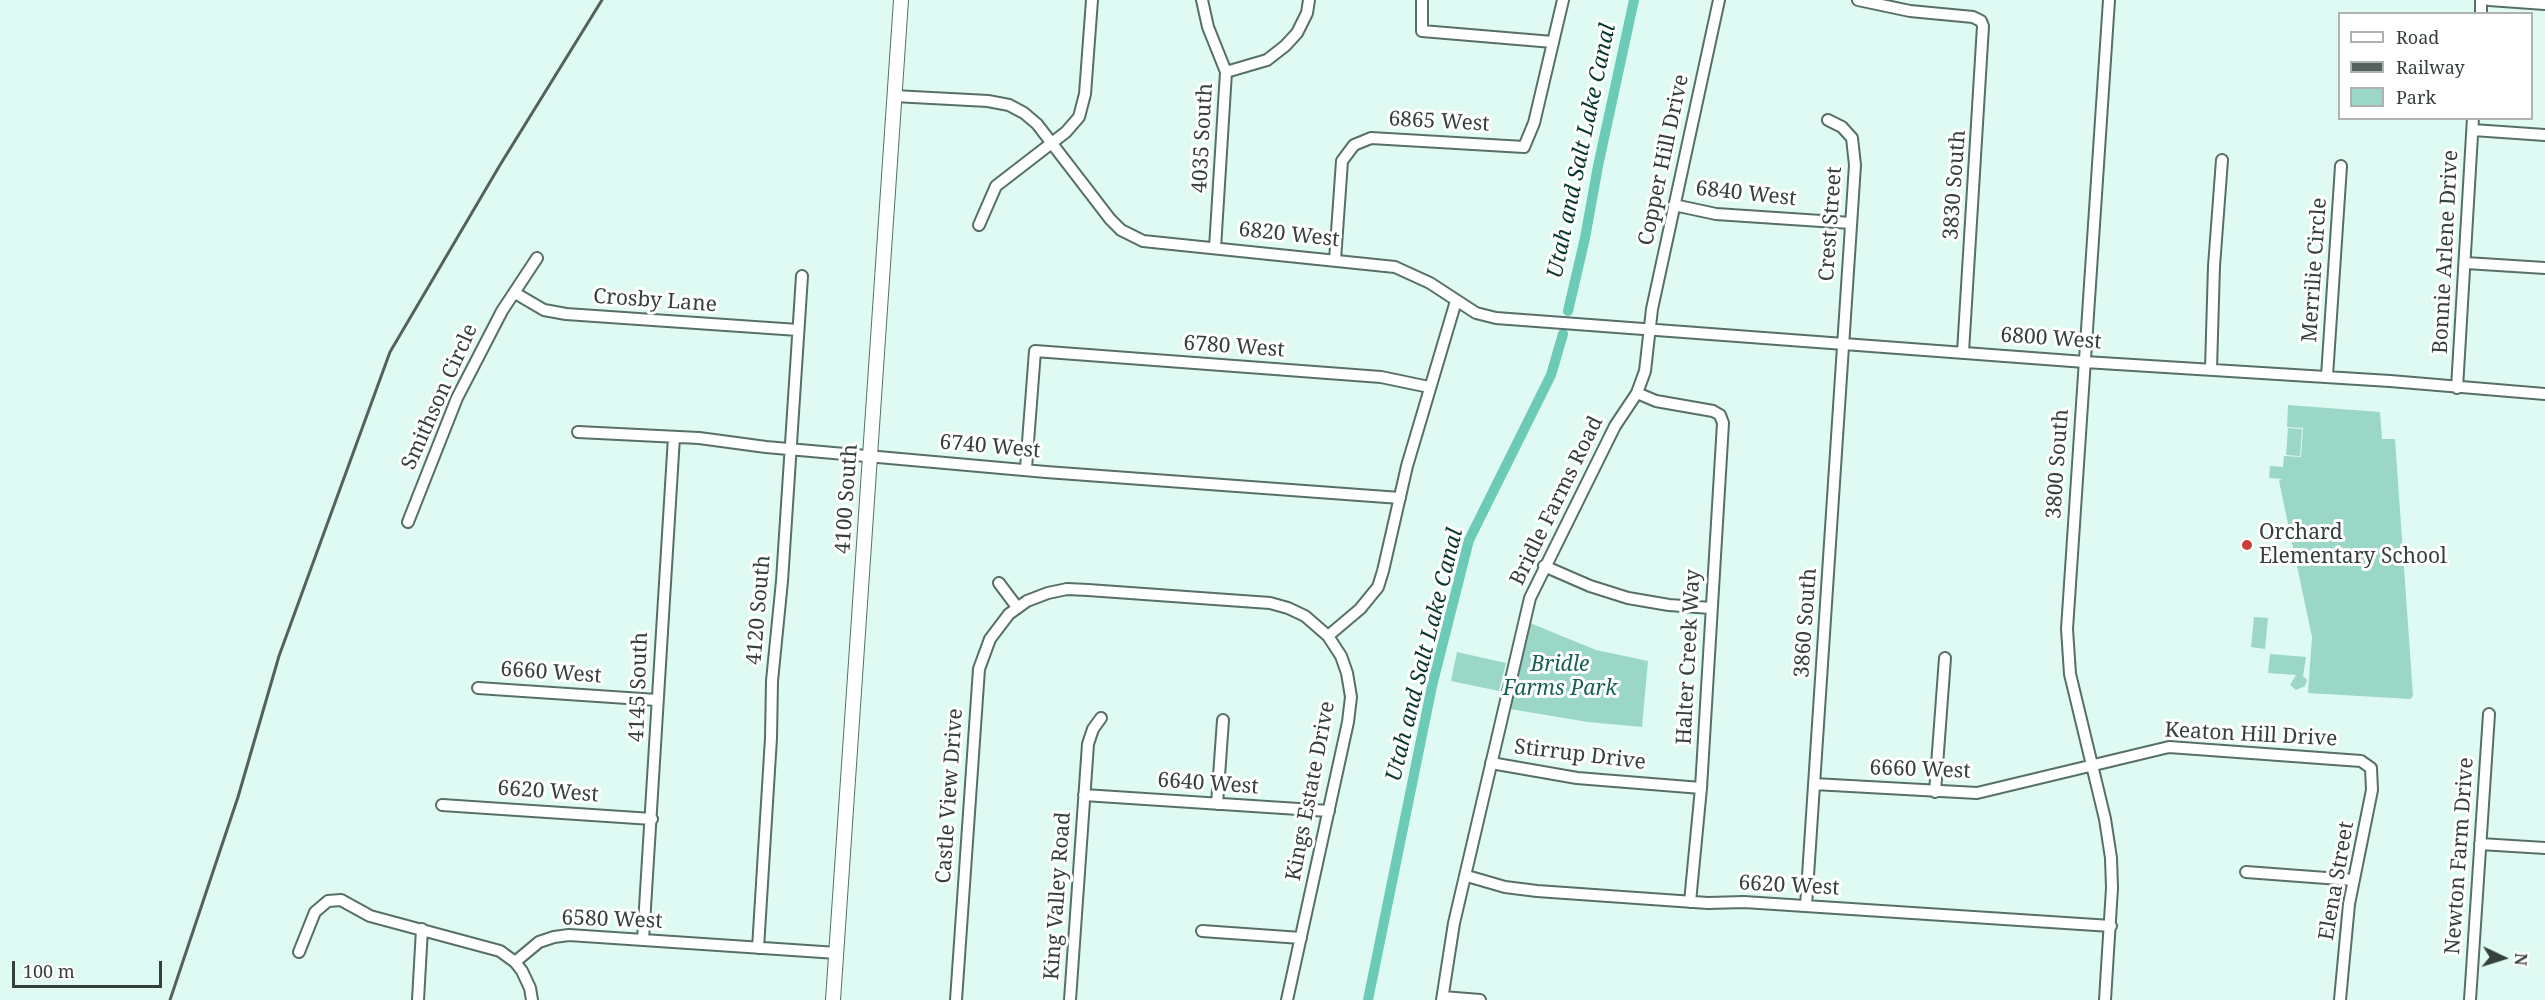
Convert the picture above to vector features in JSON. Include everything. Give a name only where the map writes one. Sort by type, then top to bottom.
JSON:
[{"type":"main road","name":"4100 South","points":[[834,1000],[901,0]]},
{"type":"street","points":[[978,225],[996,186],[1076,122],[1083,107],[1092,0]]},
{"type":"street","name":"4035 South","points":[[1202,0],[1208,27],[1226,72],[1215,248]]},
{"type":"street","points":[[1226,72],[1268,60],[1286,46],[1297,33],[1307,13],[1309,0]]},
{"type":"street","points":[[1422,0],[1422,31],[1553,42],[1563,0]]},
{"type":"street","name":"Copper Hill Drive","points":[[1649,328],[1719,0]]},
{"type":"street","name":"3830 South","points":[[1858,0],[1910,11],[1973,17],[1981,21],[1984,36],[1963,352]]},
{"type":"street","name":"3800 South","points":[[2105,1000],[2110,926],[2111,858],[2105,819],[2070,674],[2067,629],[2109,0]]},
{"type":"street","points":[[2489,0],[2545,4]]},
{"type":"street","name":"6865 West","points":[[1335,260],[1342,161],[1354,145],[1371,138],[1524,147],[1534,123],[1553,42]]},
{"type":"street","points":[[894,96],[988,101],[1010,105],[1037,124],[1051,143]]},
{"type":"street","name":"Crest Street","points":[[1828,120],[1846,130],[1854,143],[1855,165],[1844,344]]},
{"type":"street","points":[[2473,124],[2545,135]]},
{"type":"street","name":"Bonnie Arlene Drive","points":[[2457,388],[2473,124]]},
{"type":"street","name":"6820 West","points":[[1051,143],[1110,219],[1121,230],[1143,241],[1395,267],[1430,283],[1476,313],[1496,318],[1554,322]]},
{"type":"street","points":[[2211,369],[2214,266],[2222,160]]},
{"type":"street","name":"Merrilie Circle","points":[[2327,376],[2341,166]]},
{"type":"street","name":"6840 West","points":[[1674,206],[1712,213],[1851,223]]},
{"type":"street","name":"Smithson Circle","points":[[408,522],[457,398],[502,310],[537,258]]},
{"type":"street","points":[[2466,263],[2545,268]]},
{"type":"street","name":"4120 South","points":[[758,948],[771,738],[772,681],[782,580],[802,276]]},
{"type":"street","name":"Crosby Lane","points":[[515,293],[544,309],[566,314],[798,330]]},
{"type":"street","points":[[1328,636],[1360,609],[1378,587],[1429,387],[1456,301]]},
{"type":"street","name":"6800 West","points":[[1554,322],[2085,362],[2327,376],[2545,394]]},
{"type":"street","name":"Bridle Farms Road","points":[[1443,999],[1451,942],[1527,608],[1544,566],[1615,426],[1637,393],[1645,371],[1649,328]]},
{"type":"street","name":"3860 South","points":[[1806,906],[1844,344]]},
{"type":"street","name":"6780 West","points":[[1026,468],[1035,351],[1381,377],[1429,387]]},
{"type":"street","name":"Halter Creek Way","points":[[1637,393],[1651,399],[1709,410],[1720,415],[1724,427],[1701,788],[1690,902]]},
{"type":"street","name":"6740 West","points":[[578,432],[674,437],[1026,468],[1046,472],[1400,498]]},
{"type":"street","name":"4145 South","points":[[643,940],[674,437]]},
{"type":"street","points":[[1544,566],[1590,586],[1628,598],[1711,608]]},
{"type":"street","points":[[999,583],[1017,607]]},
{"type":"street","name":"Castle View Drive","points":[[956,1000],[979,669],[990,639],[1017,607],[1048,593],[1077,589],[1262,602],[1296,611],[1328,636]]},
{"type":"street","name":"Kings Estate Drive","points":[[1287,1000],[1348,722],[1351,697],[1347,673],[1341,656],[1328,636]]},
{"type":"street","points":[[1935,792],[1945,658]]},
{"type":"street","name":"6660 West","points":[[478,688],[657,700]]},
{"type":"street","name":"Newton Farm Drive","points":[[2470,1000],[2489,714]]},
{"type":"street","name":"King Valley Road","points":[[1070,1000],[1088,744],[1101,718]]},
{"type":"street","points":[[1217,804],[1223,720]]},
{"type":"street","name":"Keaton Hill Drive","points":[[2092,765],[2152,750],[2177,747],[2357,760],[2371,768]]},
{"type":"street","name":"Stirrup Drive","points":[[1491,763],[1584,779],[1701,788]]},
{"type":"street","name":"6660 West","points":[[1814,784],[1977,793],[2092,765]]},
{"type":"street","name":"Elena Street","points":[[2340,1000],[2346,928],[2353,880],[2368,814],[2371,768]]},
{"type":"street","name":"6640 West","points":[[1084,795],[1329,811]]},
{"type":"street","name":"6620 West","points":[[442,805],[651,819]]},
{"type":"street","points":[[2480,844],[2545,848]]},
{"type":"street","points":[[2246,872],[2353,880]]},
{"type":"street","name":"6620 West","points":[[1467,876],[1526,890],[1690,902],[1738,901],[2110,926]]},
{"type":"street","points":[[298,952],[315,912],[323,904],[333,900],[345,902],[370,916],[493,948],[515,962],[527,979],[532,1000]]},
{"type":"street","points":[[418,1000],[422,929]]},
{"type":"street","points":[[1202,931],[1301,938]]},
{"type":"street","name":"6580 West","points":[[515,962],[539,942],[561,935],[837,953]]},
{"type":"street","points":[[1443,999],[1480,1000]]},
{"type":"green space","points":[[2288,405],[2380,412],[2382,439],[2395,439],[2413,696],[2410,699],[2308,693],[2312,637],[2279,481],[2282,479],[2269,478],[2270,466],[2283,467],[2284,456],[2301,457],[2303,428],[2287,427]]},
{"type":"green space","points":[[2288,428],[2302,429],[2300,456],[2286,455]]},
{"type":"green space","points":[[2254,617],[2268,618],[2265,649],[2251,647]]},
{"type":"green space","name":"Bridle Farms Park","points":[[1530,623],[1596,650],[1648,661],[1642,727],[1588,722],[1510,709]]},
{"type":"green space","name":"Bridle Farms Park","points":[[1457,652],[1506,663],[1499,691],[1451,681]]},
{"type":"green space","points":[[2270,654],[2306,657],[2303,676],[2307,680],[2305,686],[2296,690],[2290,685],[2296,675],[2268,673]]},
{"type":"waterway","name":"Utah and Salt Lake Canal","points":[[1568,311],[1634,0]]},
{"type":"waterway","name":"Utah and Salt Lake Canal","points":[[1368,1000],[1432,686],[1469,540],[1551,375],[1563,334]]},
{"type":"railway","points":[[170,1000],[238,797],[279,656],[390,352],[500,165],[602,0]]},
{"type":"place","name":"Orchard Elementary School","points":[[2247,545]]}]
